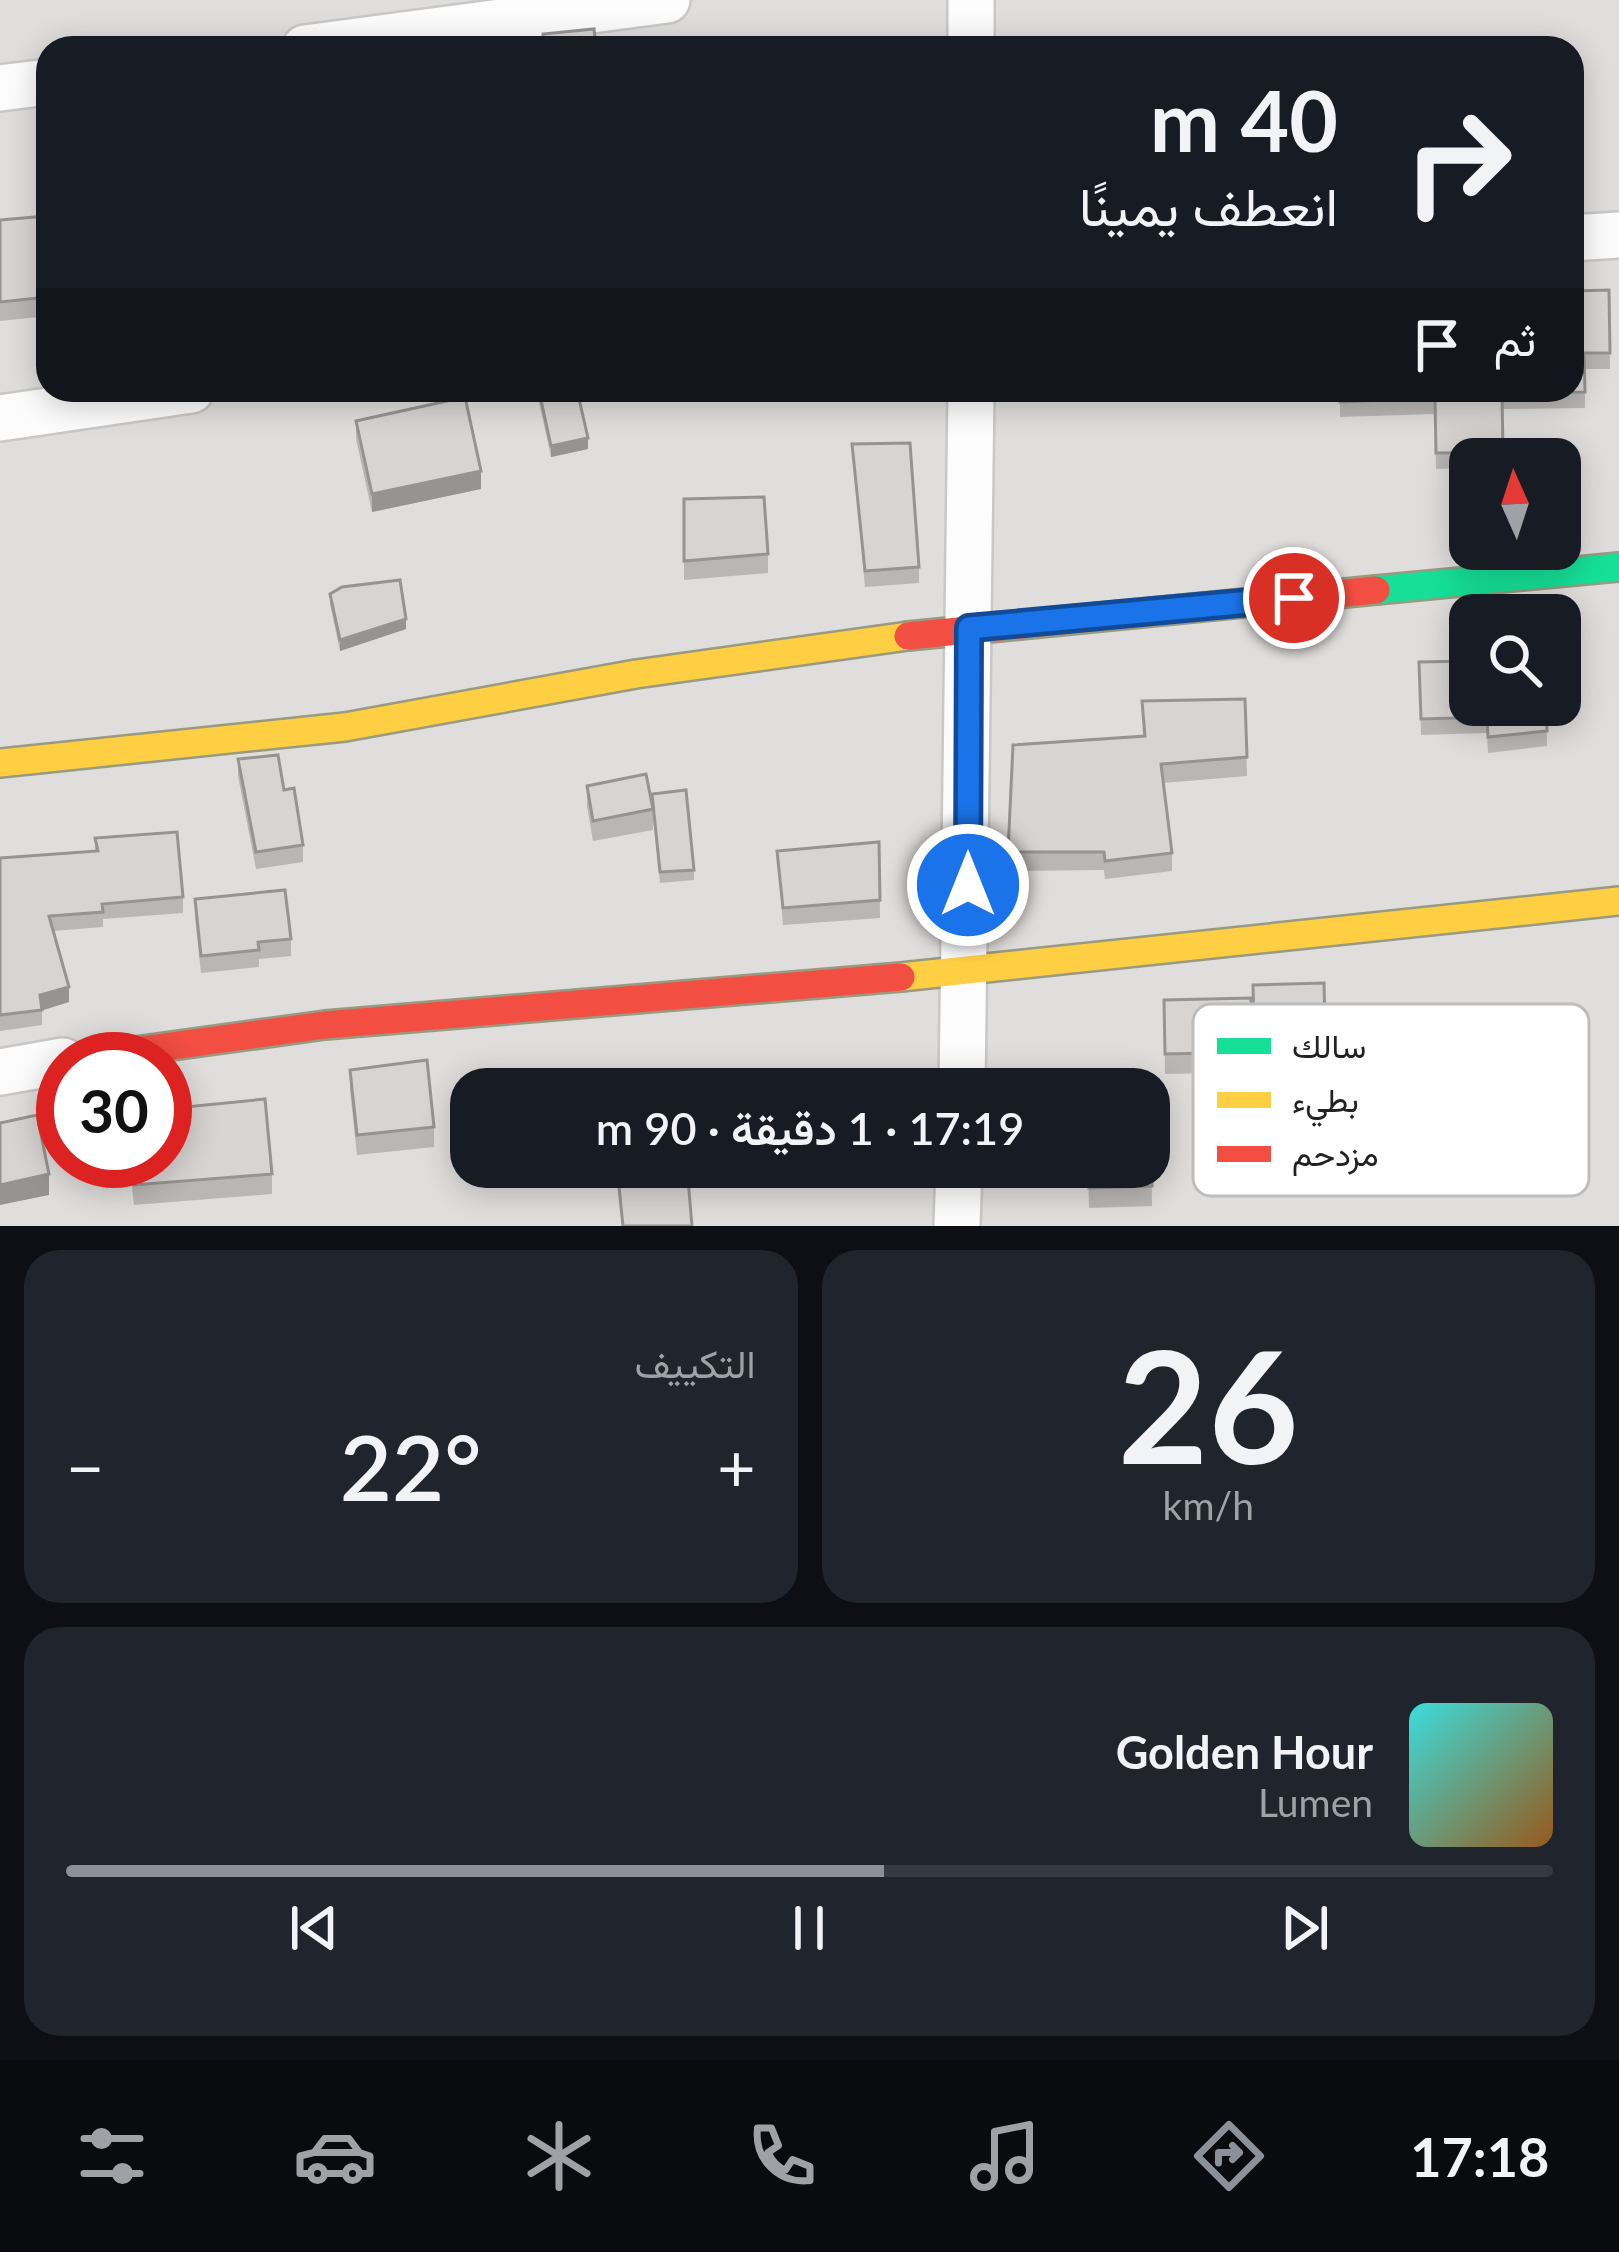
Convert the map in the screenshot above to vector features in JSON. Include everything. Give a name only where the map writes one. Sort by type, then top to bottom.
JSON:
[{"type":"street","points":[[396,36],[668,0]]},
{"type":"street","points":[[971,0],[971,36]]},
{"type":"street","points":[[0,88],[36,84]]},
{"type":"street","points":[[1584,237],[1619,235]]},
{"type":"street","points":[[0,418],[109,402]]},
{"type":"street","points":[[963,1068],[971,402]]},
{"type":"street","points":[[0,763],[345,727],[636,674],[969,628],[1619,567]]},
{"type":"street","points":[[192,1043],[325,1025],[967,971],[1619,901]]},
{"type":"street","points":[[0,1072],[36,1066]]},
{"type":"street","points":[[957,1226],[958,1188]]},
{"type":"shaded area","points":[[0,0],[1619,0],[1619,1226],[0,1226]]},
{"type":"building","points":[[594,29],[595,36],[543,36]]},
{"type":"building","points":[[36,217],[36,298],[0,302],[0,220]]},
{"type":"building","points":[[1609,290],[1610,353],[1584,353],[1584,291]]},
{"type":"building","points":[[442,402],[466,402],[481,471],[372,494],[356,421]]},
{"type":"building","points":[[541,402],[580,402],[588,438],[551,446]]},
{"type":"building","points":[[1435,402],[1502,402],[1503,438],[1449,438],[1449,453],[1436,453]]},
{"type":"building","points":[[910,443],[919,567],[865,571],[852,444]]},
{"type":"building","points":[[764,497],[768,554],[684,561],[684,499]]},
{"type":"building","points":[[400,580],[406,619],[340,640],[330,594],[342,587]]},
{"type":"building","points":[[1449,661],[1449,718],[1421,719],[1419,662]]},
{"type":"building","points":[[1245,699],[1247,757],[1161,764],[1172,853],[1105,861],[1104,852],[1008,852],[1013,745],[1145,736],[1142,701]]},
{"type":"building","points":[[1487,726],[1547,726],[1547,731],[1488,737]]},
{"type":"building","points":[[278,755],[284,790],[294,788],[303,845],[256,852],[238,759]]},
{"type":"building","points":[[646,774],[653,809],[593,821],[587,786]]},
{"type":"building","points":[[686,790],[694,870],[660,872],[652,794]]},
{"type":"building","points":[[177,832],[183,897],[102,904],[103,912],[49,916],[69,987],[40,995],[42,1010],[0,1015],[0,858],[98,851],[95,838]]},
{"type":"building","points":[[879,842],[880,900],[783,908],[777,851]]},
{"type":"building","points":[[285,890],[291,939],[258,942],[259,950],[201,956],[195,899]]},
{"type":"building","points":[[1324,983],[1325,1004],[1253,1004],[1253,985]]},
{"type":"building","points":[[1251,998],[1251,1004],[1193,1004],[1193,1053],[1165,1054],[1164,1000]]},
{"type":"building","points":[[427,1060],[434,1127],[357,1135],[350,1070]]},
{"type":"building","points":[[265,1099],[272,1174],[192,1180],[192,1106]]},
{"type":"building","points":[[36,1115],[36,1177],[0,1185],[0,1123]]},
{"type":"building","points":[[619,1188],[689,1188],[692,1226],[623,1226]]},
{"type":"traffic: fast","points":[[1376,590],[1619,567]]},
{"type":"traffic: slow","points":[[0,763],[345,727],[636,674],[908,636]]},
{"type":"traffic: slow","points":[[901,977],[1619,901]]},
{"type":"traffic: jam","points":[[908,636],[1376,590]]},
{"type":"traffic: jam","points":[[192,1043],[325,1025],[901,977]]},
{"type":"route","points":[[968,885],[969,628],[1294,598]]}]
